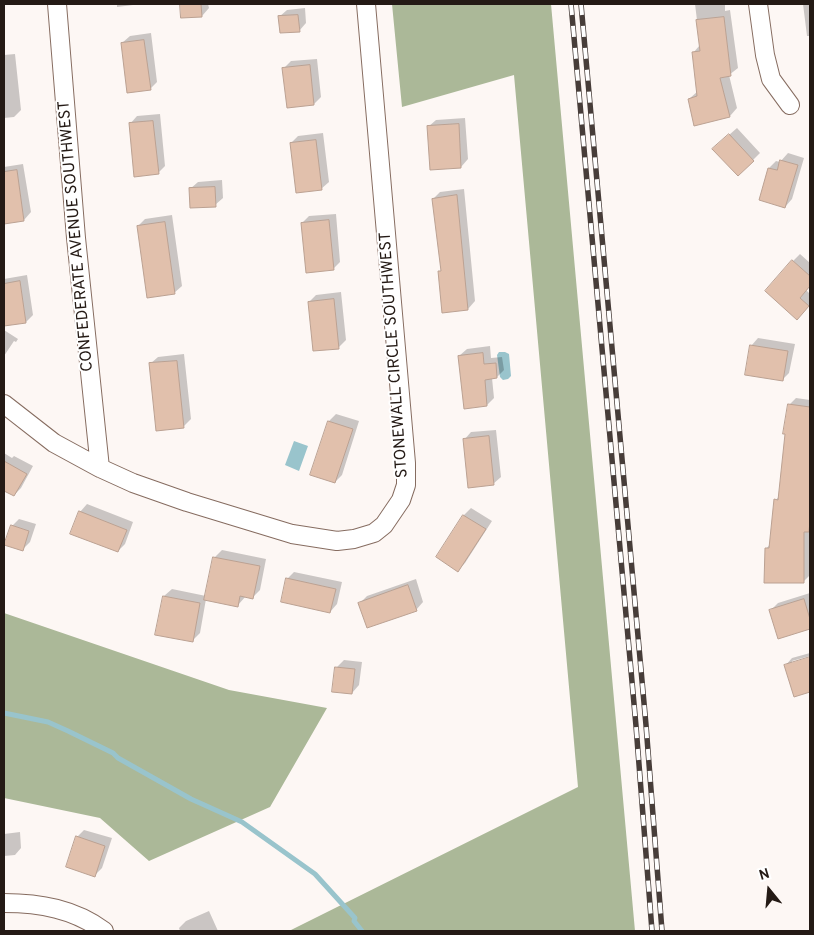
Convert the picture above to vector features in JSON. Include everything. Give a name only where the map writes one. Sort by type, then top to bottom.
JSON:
[{"type":"street","name":"CONFEDERATE AVENUE SOUTHWEST","points":[[57,4],[76,238],[100,468]]},
{"type":"street","name":"STONEWALL CIRCLE SOUTHWEST","points":[[4,404],[54,443],[100,468],[133,483],[187,502],[292,534],[337,541],[354,539],[374,533],[384,525],[401,500],[406,485],[406,463],[366,4]]},
{"type":"street","points":[[758,4],[765,55],[771,79],[790,105]]},
{"type":"street","points":[[4,903],[24,903],[60,909],[90,921],[104,931]]},
{"type":"green space","points":[[392,4],[551,4],[635,931],[289,931],[578,787],[514,75],[402,107]]},
{"type":"green space","points":[[4,613],[229,690],[327,708],[270,807],[149,861],[100,818],[4,798]]},
{"type":"water","points":[[499,352],[509,354],[511,376],[508,379],[503,380],[500,377],[497,355]]},
{"type":"water","points":[[294,441],[308,446],[299,471],[285,465]]},
{"type":"building","points":[[180,4],[201,4],[202,17],[181,18]]},
{"type":"building","points":[[298,15],[300,32],[280,33],[278,16]]},
{"type":"building","points":[[724,17],[731,76],[720,78],[730,117],[694,126],[688,99],[697,96],[692,52],[700,51],[696,20]]},
{"type":"building","points":[[144,40],[151,90],[127,93],[121,43]]},
{"type":"building","points":[[310,65],[314,105],[287,108],[282,68]]},
{"type":"building","points":[[153,121],[159,174],[134,177],[129,123]]},
{"type":"building","points":[[459,124],[461,168],[430,170],[427,126]]},
{"type":"building","points":[[729,134],[754,161],[738,176],[712,149]]},
{"type":"building","points":[[316,140],[322,190],[296,193],[290,143]]},
{"type":"building","points":[[780,160],[798,165],[785,208],[759,200],[768,168],[777,170]]},
{"type":"building","points":[[17,170],[24,221],[4,224],[4,172]]},
{"type":"building","points":[[215,187],[216,207],[190,208],[189,188]]},
{"type":"building","points":[[457,195],[468,310],[442,313],[438,271],[441,271],[432,199]]},
{"type":"building","points":[[329,220],[334,270],[306,273],[301,223]]},
{"type":"building","points":[[165,222],[175,294],[147,298],[137,226]]},
{"type":"building","points":[[792,260],[810,276],[810,286],[800,298],[809,306],[797,320],[765,291]]},
{"type":"building","points":[[20,281],[26,323],[4,326],[4,284]]},
{"type":"building","points":[[334,299],[339,349],[313,351],[308,302]]},
{"type":"building","points":[[750,345],[788,351],[783,381],[745,375]]},
{"type":"building","points":[[483,353],[484,364],[496,363],[497,378],[485,380],[487,406],[464,409],[458,356]]},
{"type":"building","points":[[177,361],[184,428],[156,431],[149,363]]},
{"type":"building","points":[[788,404],[810,407],[810,521],[809,532],[804,532],[804,583],[764,583],[765,548],[769,548],[774,499],[778,500],[785,434],[783,434]]},
{"type":"building","points":[[328,421],[353,429],[335,483],[310,475]]},
{"type":"building","points":[[489,436],[494,485],[468,488],[463,439]]},
{"type":"building","points":[[4,461],[27,474],[14,496],[4,491]]},
{"type":"building","points":[[79,511],[127,530],[118,552],[70,534]]},
{"type":"building","points":[[463,515],[486,529],[458,572],[436,557]]},
{"type":"building","points":[[11,525],[29,531],[23,551],[4,545]]},
{"type":"building","points":[[213,557],[260,566],[253,599],[240,596],[238,607],[204,600]]},
{"type":"building","points":[[286,578],[336,589],[330,613],[281,602]]},
{"type":"building","points":[[408,585],[417,611],[367,628],[358,603]]},
{"type":"building","points":[[163,596],[200,603],[193,642],[155,635]]},
{"type":"building","points":[[804,599],[810,619],[810,629],[778,639],[769,610]]},
{"type":"building","points":[[810,657],[810,692],[794,697],[784,665]]},
{"type":"building","points":[[335,667],[355,669],[352,694],[332,692]]},
{"type":"building","points":[[76,836],[105,846],[95,877],[66,867]]},
{"type":"waterway","points":[[4,713],[48,722],[68,731],[113,753],[118,758],[191,799],[242,822],[315,874],[355,918],[354,921],[362,931]]},
{"type":"railway","points":[[571,4],[636,726],[652,931]]},
{"type":"railway","points":[[581,4],[646,725],[662,931]]}]
